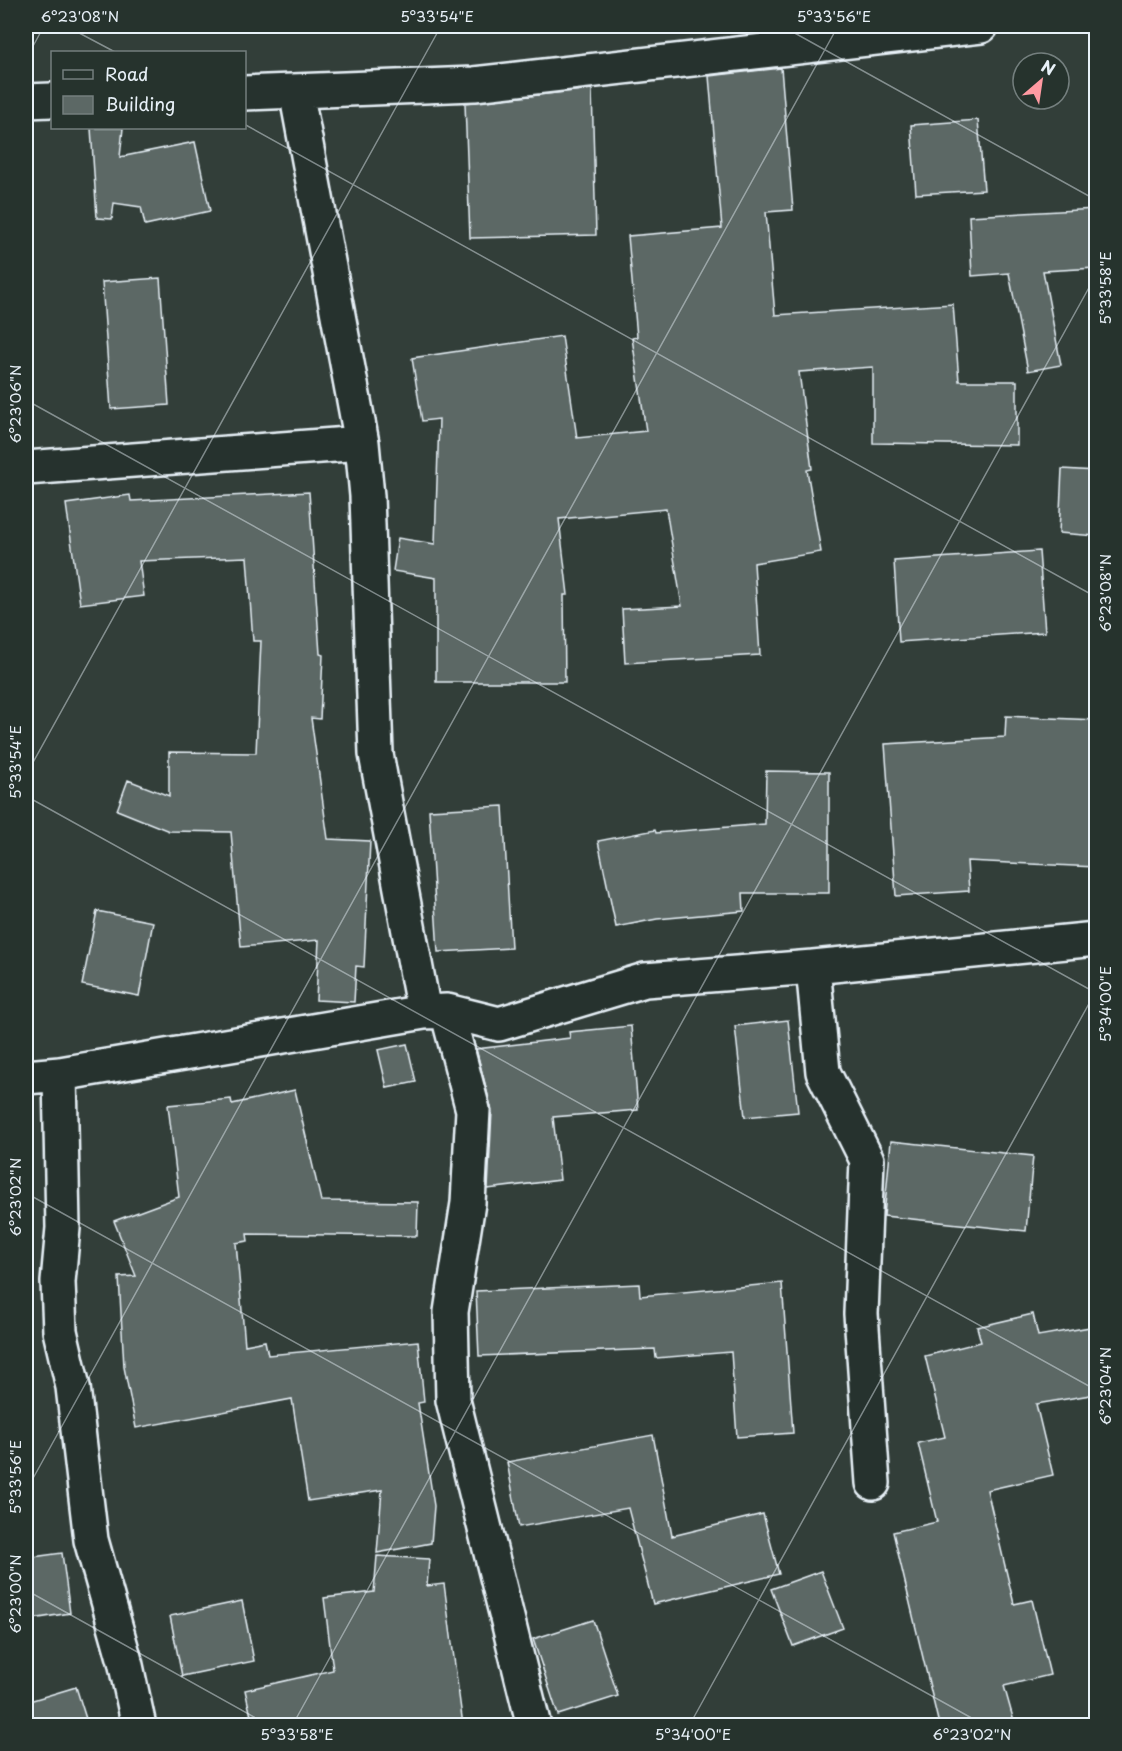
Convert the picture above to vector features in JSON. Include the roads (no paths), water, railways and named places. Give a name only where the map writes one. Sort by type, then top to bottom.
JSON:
[{"type":"street","points":[[246,93],[474,84],[981,26]]},
{"type":"street","points":[[296,91],[362,443],[367,496],[376,754],[436,1011],[473,1110],[468,1203],[451,1312],[453,1400],[534,1725]]},
{"type":"street","points":[[26,101],[51,100]]},
{"type":"street","points":[[26,468],[362,443]]},
{"type":"street","points":[[26,1077],[60,1074],[436,1011],[499,1024],[645,980],[813,967],[1096,939]]},
{"type":"street","points":[[813,967],[823,1072],[867,1160],[861,1314],[873,1483]]},
{"type":"street","points":[[60,1074],[63,1228],[58,1282],[60,1331],[73,1387],[91,1540],[125,1661],[139,1725]]}]
